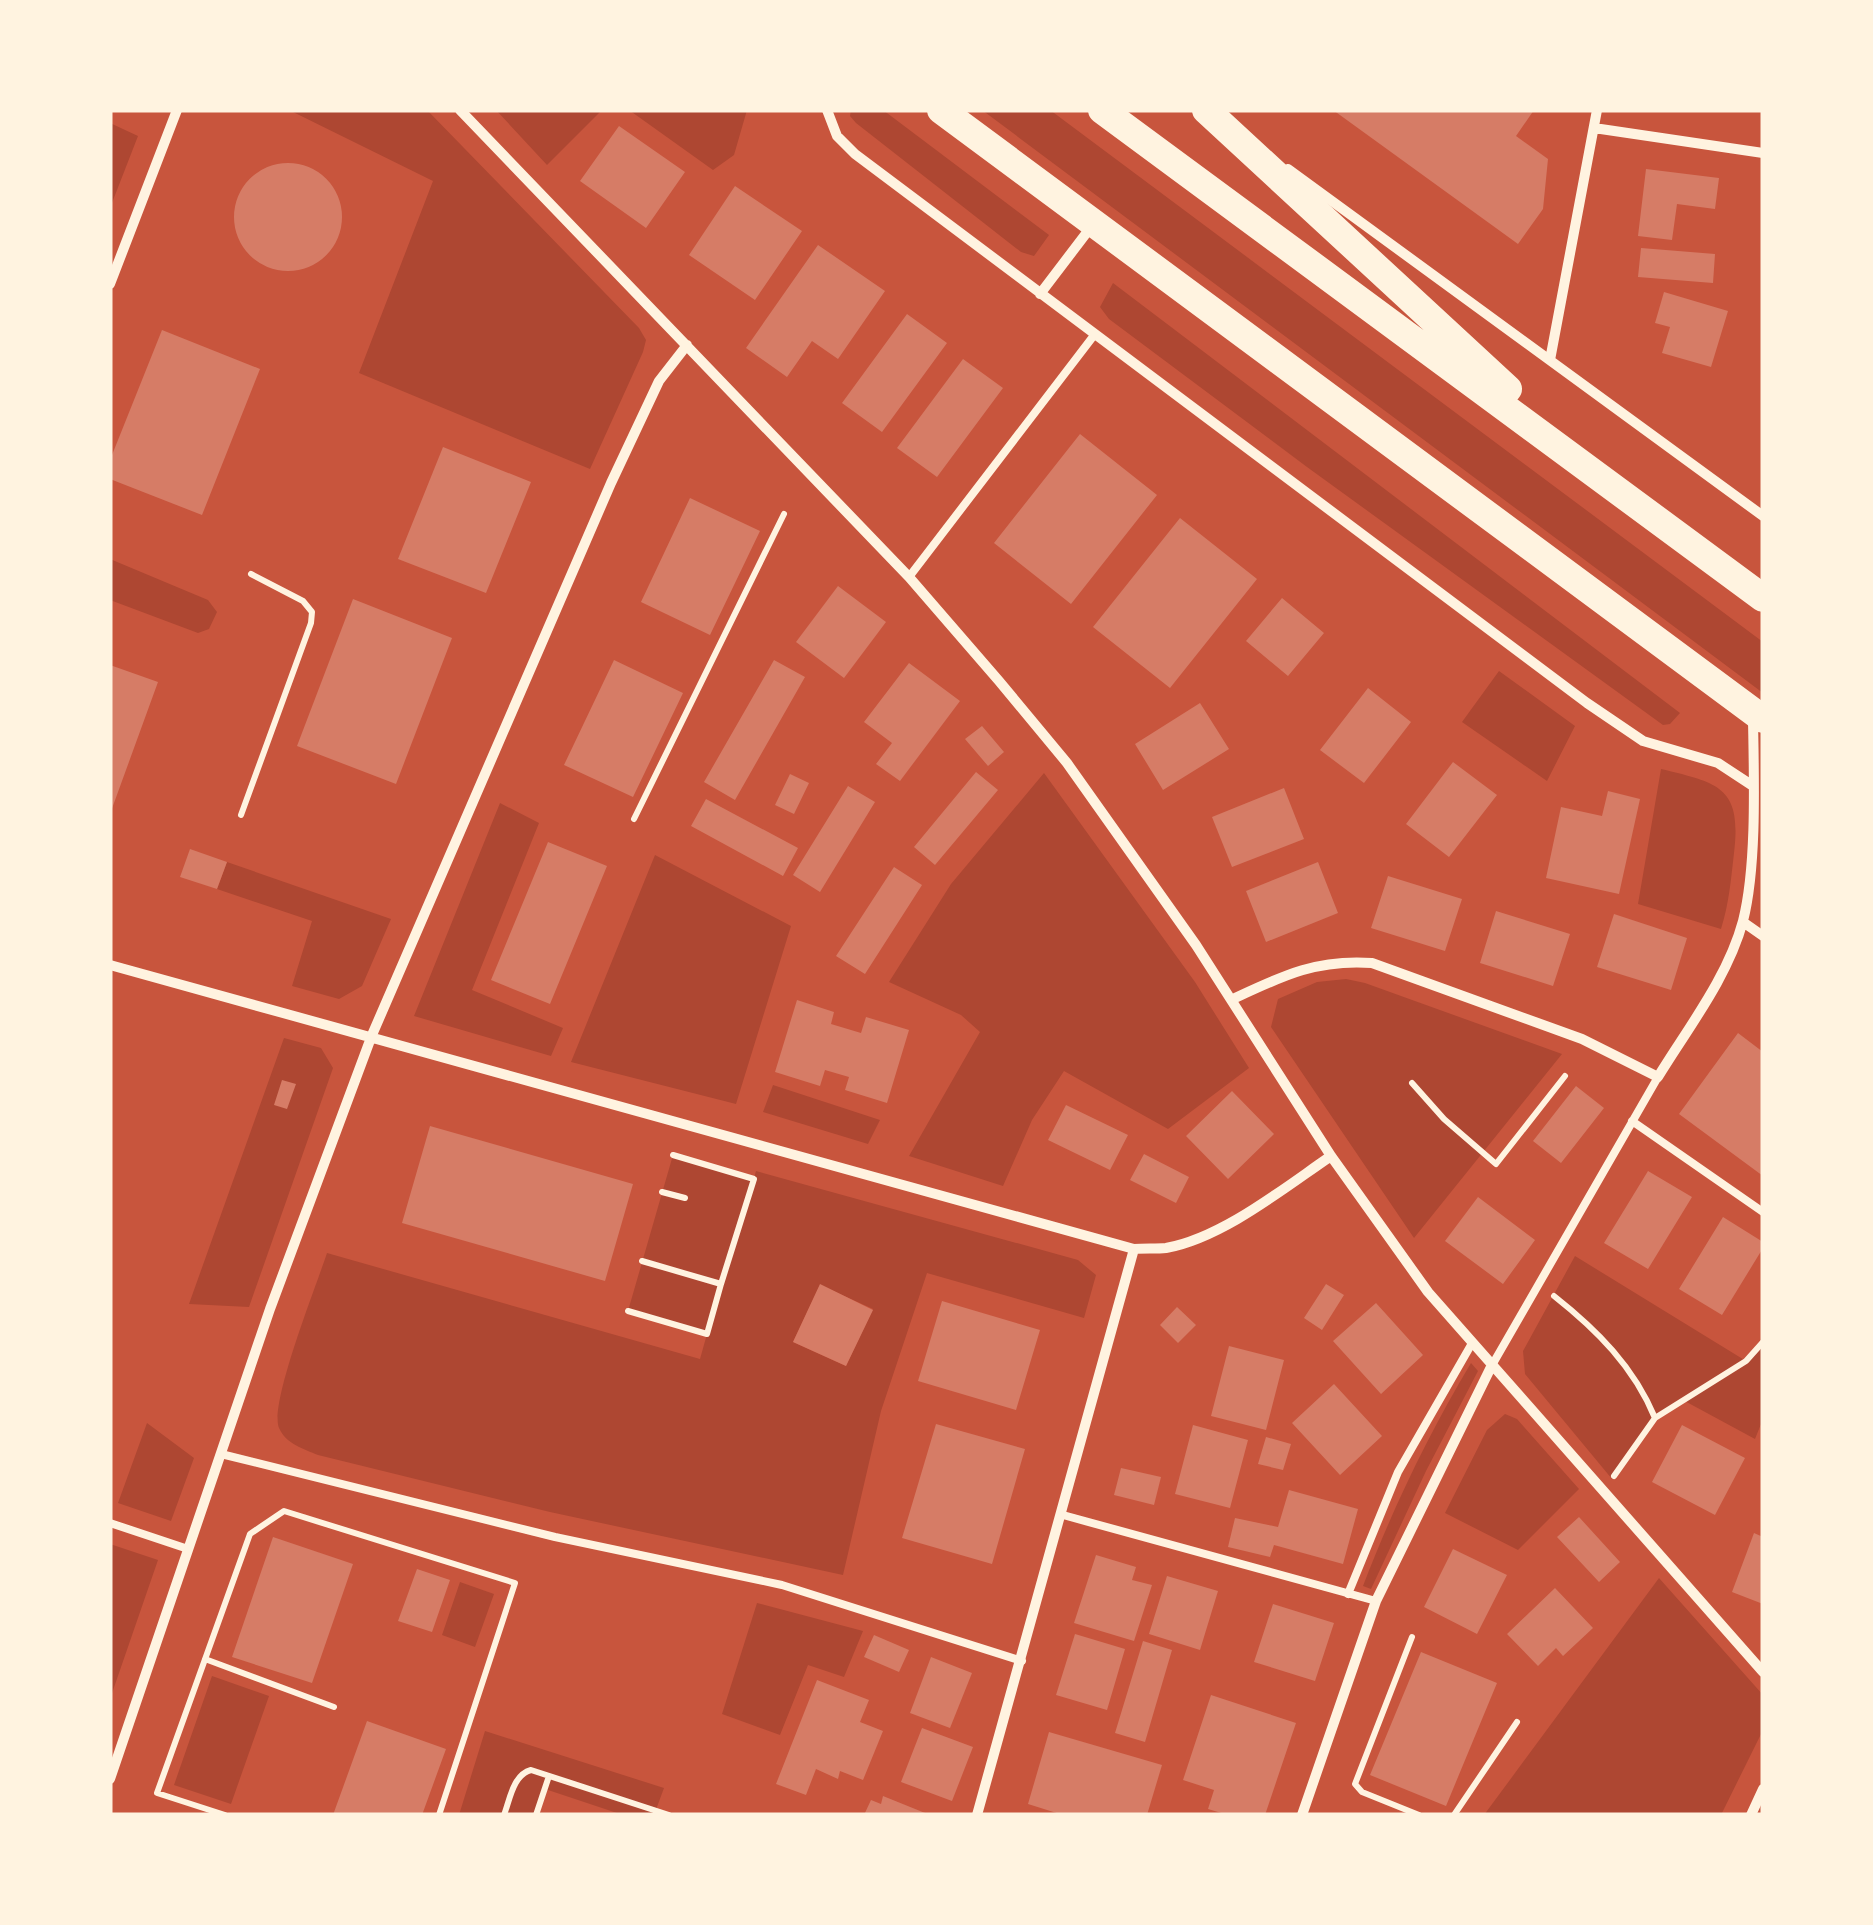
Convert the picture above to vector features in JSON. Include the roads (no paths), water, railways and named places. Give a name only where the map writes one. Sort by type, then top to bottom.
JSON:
[{"type":"highway","points":[[941,110],[1758,715]]},
{"type":"highway","points":[[1102,110],[1763,598]]},
{"type":"highway","points":[[1206,110],[1608,481]]},
{"type":"street","points":[[110,284],[177,110]]},
{"type":"street","points":[[460,110],[909,576],[1067,763],[1233,999],[1331,1156],[1428,1292],[1763,1672]]},
{"type":"street","points":[[827,110],[837,136],[855,154],[1631,734],[1656,747],[1718,763],[1753,786]]},
{"type":"street","points":[[1206,110],[1763,516]]},
{"type":"street","points":[[1550,360],[1597,110]]},
{"type":"street","points":[[1594,128],[1763,153]]},
{"type":"street","points":[[1040,294],[1094,223]]},
{"type":"street","points":[[110,1780],[291,1250],[372,1035],[611,482],[659,380],[687,345]]},
{"type":"street","points":[[1233,999],[1336,960],[1372,963],[1582,1039],[1658,1077],[1726,964],[1743,922],[1749,883],[1758,715]]},
{"type":"street","points":[[1743,922],[1763,936]]},
{"type":"street","points":[[110,965],[1134,1249],[1166,1248],[1198,1238],[1248,1211],[1331,1156]]},
{"type":"street","points":[[978,1815],[1134,1249]]},
{"type":"street","points":[[1302,1815],[1376,1601],[1491,1367]]},
{"type":"street","points":[[1751,1815],[1763,1789]]},
{"type":"lane","points":[[909,576],[1095,334]]},
{"type":"lane","points":[[1491,1367],[1658,1077]]},
{"type":"lane","points":[[1632,1121],[1763,1212]]},
{"type":"lane","points":[[1348,1594],[1398,1472],[1471,1345]]},
{"type":"lane","points":[[221,1454],[554,1537],[782,1586],[1022,1662]]},
{"type":"lane","points":[[1063,1515],[1376,1601]]},
{"type":"lane","points":[[110,1524],[188,1549]]}]
